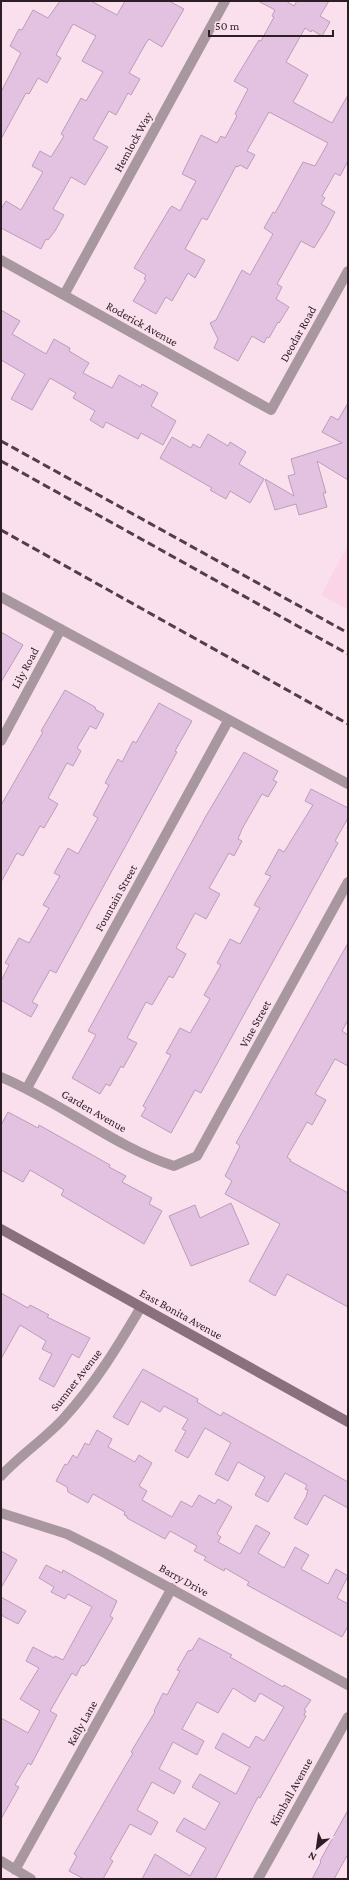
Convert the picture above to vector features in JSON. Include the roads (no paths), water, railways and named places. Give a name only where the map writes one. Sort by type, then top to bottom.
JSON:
[{"type":"main road","name":"East Bonita Avenue","points":[[1,1229],[348,1422]]},
{"type":"street","name":"Hemlock Way","points":[[64,295],[225,1]]},
{"type":"street","name":"Roderick Avenue","points":[[1,260],[272,410]]},
{"type":"street","name":"Deodar Road","points":[[272,410],[348,271]]},
{"type":"street","points":[[1,597],[228,721],[348,784]]},
{"type":"street","name":"Lily Road","points":[[1,741],[61,629]]},
{"type":"street","name":"Fountain Street","points":[[27,1088],[228,721]]},
{"type":"street","name":"Vine Street","points":[[174,1166],[197,1156],[348,882]]},
{"type":"street","name":"Garden Avenue","points":[[1,1077],[27,1088],[148,1158],[174,1166]]},
{"type":"street","name":"Sumner Avenue","points":[[1,1476],[62,1419],[79,1400],[114,1353],[140,1307]]},
{"type":"street","name":"Barry Drive","points":[[1,1513],[68,1534],[172,1588],[348,1685]]},
{"type":"street","name":"Kelly Lane","points":[[16,1870],[172,1588]]},
{"type":"street","name":"Kimball Avenue","points":[[258,1879],[348,1717]]},
{"type":"street","points":[[1,1861],[31,1879]]},
{"type":"railway","points":[[1,441],[348,633]]},
{"type":"railway","points":[[1,461],[348,654]]},
{"type":"railway","points":[[1,530],[348,724]]}]
